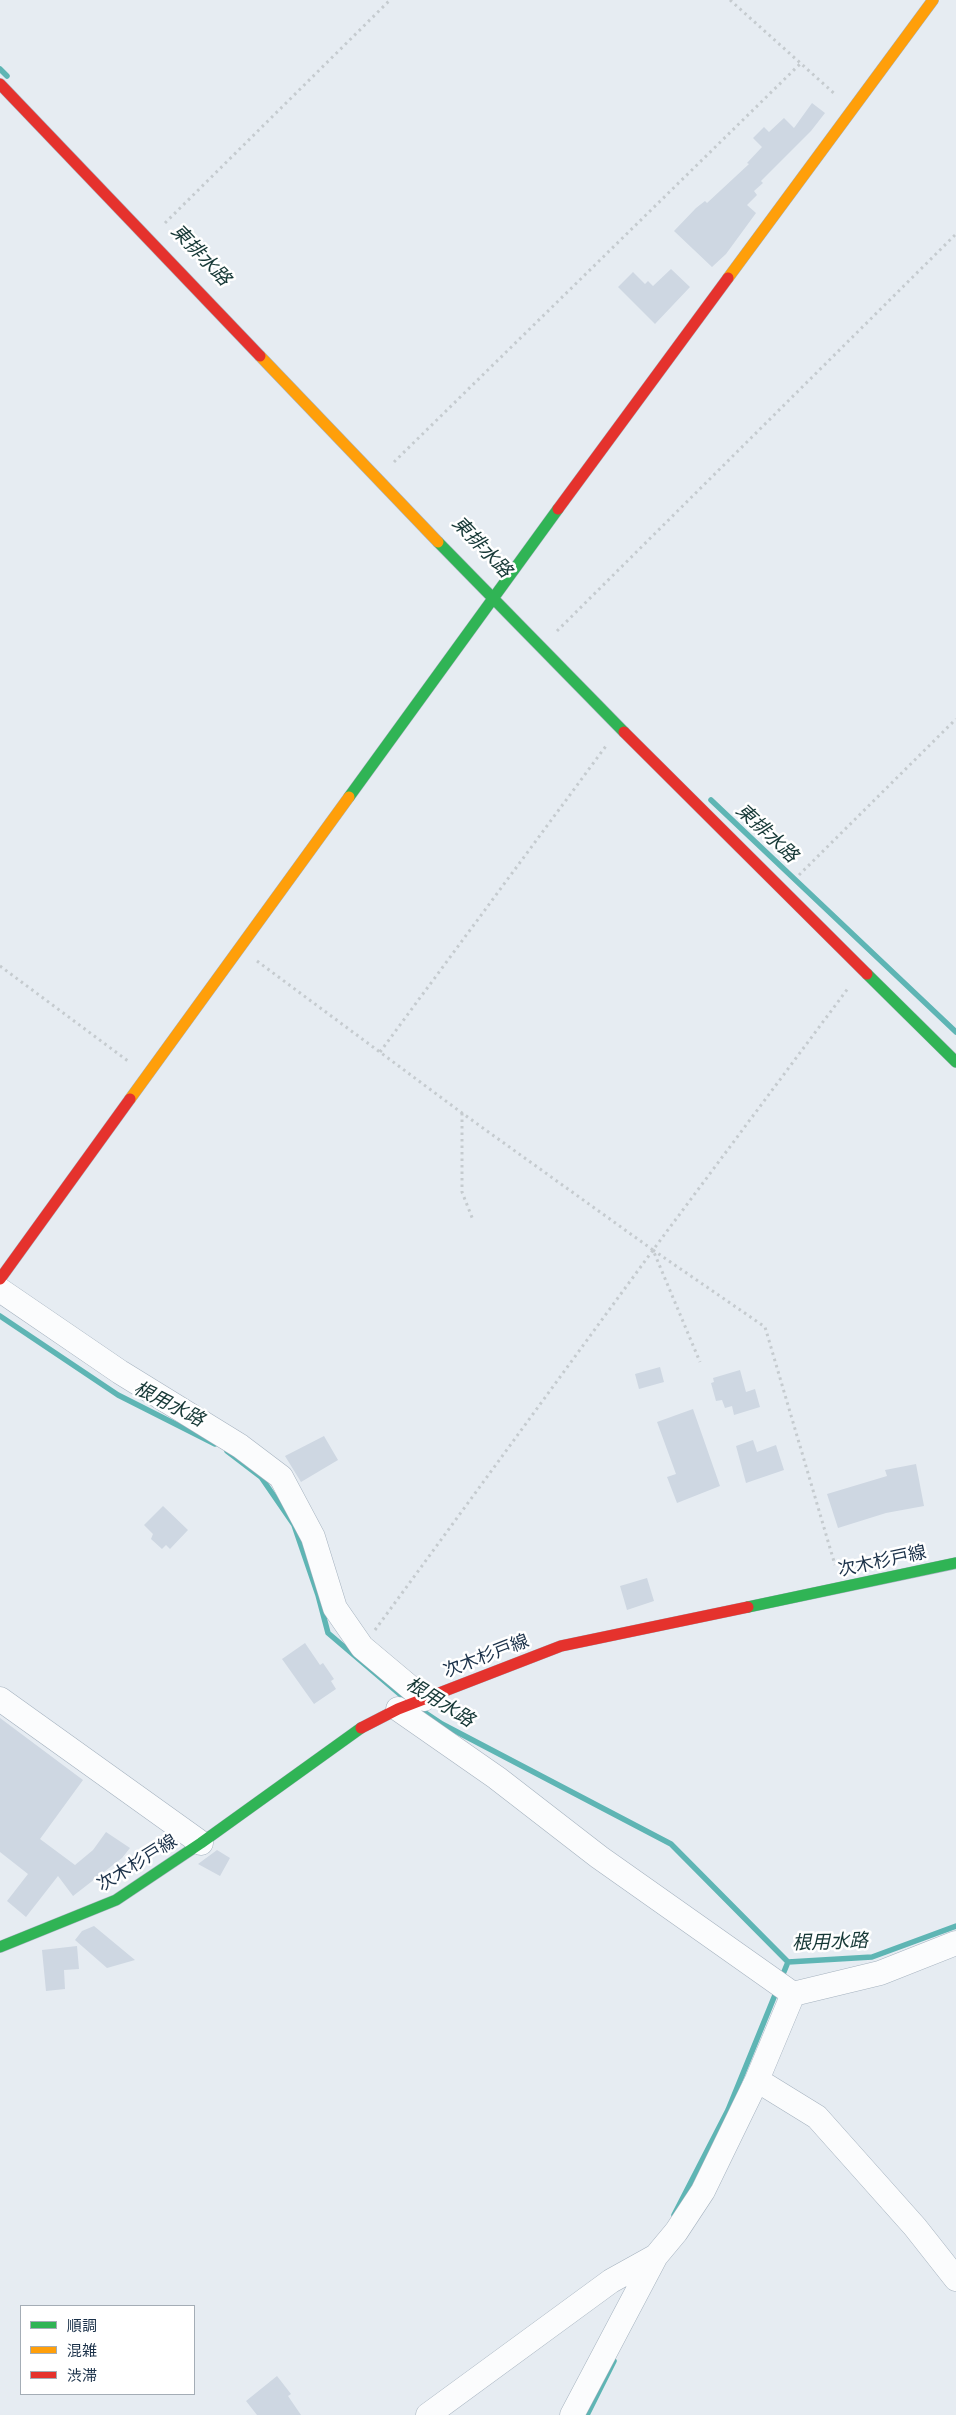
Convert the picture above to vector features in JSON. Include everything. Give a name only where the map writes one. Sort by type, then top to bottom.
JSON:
[{"type":"street","points":[[0,1280],[146,1075],[492,598],[933,0]]},
{"type":"street","points":[[0,84],[492,598],[783,892],[956,1062]]},
{"type":"street","points":[[0,1290],[120,1372],[240,1446],[281,1477],[314,1538],[335,1608],[362,1647],[424,1699]]},
{"type":"street","name":"次木杉戸線","points":[[0,1947],[46,1930],[116,1900],[202,1843],[368,1723],[398,1708],[561,1646],[956,1563]]},
{"type":"street","points":[[0,1699],[202,1843]]},
{"type":"street","points":[[398,1708],[497,1778],[599,1857],[793,1994],[880,1973],[956,1943]]},
{"type":"street","points":[[572,2415],[656,2256],[676,2232],[703,2191],[757,2080],[793,1994]]},
{"type":"street","points":[[757,2080],[817,2116],[915,2227],[956,2279]]},
{"type":"street","points":[[428,2415],[611,2281],[656,2256]]},
{"type":"path","points":[[148,240],[390,0]]},
{"type":"path","points":[[730,0],[851,109]]},
{"type":"path","points":[[377,478],[801,64]]},
{"type":"path","points":[[540,647],[956,234]]},
{"type":"path","points":[[783,892],[956,719]]},
{"type":"path","points":[[380,1052],[620,727]]},
{"type":"path","points":[[238,948],[462,1113],[653,1250],[765,1326],[841,1587]]},
{"type":"path","points":[[0,966],[146,1075]]},
{"type":"path","points":[[362,1647],[862,969]]},
{"type":"path","points":[[462,1113],[462,1192],[473,1220]]},
{"type":"path","points":[[653,1250],[700,1362]]},
{"type":"building","points":[[812,103],[825,113],[811,131],[761,181],[763,183],[754,191],[757,195],[747,205],[756,213],[726,254],[712,267],[674,231],[696,208],[705,201],[707,203],[749,164],[747,163],[762,147],[753,138],[764,127],[769,132],[784,118],[794,128]]},
{"type":"building","points":[[671,269],[690,287],[655,324],[618,287],[633,272],[645,284],[648,281],[653,286]]},
{"type":"building","points":[[660,1367],[664,1382],[639,1389],[635,1374]]},
{"type":"building","points":[[740,1370],[746,1392],[755,1389],[760,1407],[734,1415],[732,1406],[725,1408],[722,1400],[716,1401],[711,1383],[714,1382],[713,1378]]},
{"type":"building","points":[[693,1409],[720,1486],[677,1503],[667,1477],[676,1474],[657,1422]]},
{"type":"building","points":[[324,1436],[338,1460],[301,1482],[285,1456]]},
{"type":"building","points":[[753,1440],[757,1452],[776,1445],[784,1470],[746,1483],[736,1446]]},
{"type":"building","points":[[916,1464],[924,1506],[886,1513],[838,1528],[827,1494],[887,1476],[885,1470]]},
{"type":"building","points":[[163,1506],[188,1530],[170,1549],[166,1545],[162,1549],[151,1539],[153,1534],[144,1525]]},
{"type":"building","points":[[647,1578],[654,1601],[627,1610],[620,1586]]},
{"type":"building","points":[[305,1643],[320,1665],[323,1663],[334,1679],[331,1681],[336,1689],[314,1704],[282,1659]]},
{"type":"building","points":[[0,1718],[83,1780],[40,1839],[75,1865],[93,1850],[106,1832],[130,1848],[122,1858],[73,1896],[58,1876],[26,1917],[7,1901],[28,1874],[0,1852]]},
{"type":"building","points":[[217,1850],[230,1858],[220,1876],[198,1864]]},
{"type":"building","points":[[94,1926],[135,1960],[107,1968],[75,1940],[82,1931]]},
{"type":"building","points":[[77,1946],[79,1969],[64,1970],[65,1989],[46,1991],[42,1950]]},
{"type":"building","points":[[277,2376],[291,2394],[288,2396],[301,2415],[257,2415],[246,2401]]},
{"type":"waterway","name":"東排水路","points":[[0,69],[7,76]]},
{"type":"waterway","name":"東排水路","points":[[711,800],[956,1032]]},
{"type":"waterway","name":"根用水路","points":[[0,1316],[118,1395],[215,1444]]},
{"type":"waterway","name":"根用水路","points":[[227,1451],[261,1477],[294,1525],[318,1595],[328,1633],[403,1697]]},
{"type":"waterway","name":"根用水路","points":[[421,1710],[442,1724],[671,1844],[788,1962],[872,1957],[956,1926]]},
{"type":"waterway","points":[[781,1979],[788,1962]]},
{"type":"waterway","points":[[674,2215],[728,2110],[777,1990]]},
{"type":"waterway","points":[[587,2415],[614,2361]]},
{"type":"traffic: fast","points":[[349,797],[558,509]]},
{"type":"traffic: fast","points":[[438,542],[624,732]]},
{"type":"traffic: fast","points":[[867,974],[956,1062]]},
{"type":"traffic: fast","points":[[748,1607],[956,1563]]},
{"type":"traffic: fast","points":[[0,1947],[116,1900],[201,1843],[361,1728]]},
{"type":"traffic: slow","points":[[728,278],[933,0]]},
{"type":"traffic: slow","points":[[260,356],[438,542]]},
{"type":"traffic: slow","points":[[130,1099],[349,797]]},
{"type":"traffic: jam","points":[[0,84],[260,356]]},
{"type":"traffic: jam","points":[[558,509],[728,278]]},
{"type":"traffic: jam","points":[[624,732],[867,974]]},
{"type":"traffic: jam","points":[[0,1279],[130,1099]]},
{"type":"traffic: jam","points":[[361,1728],[398,1709],[561,1646],[748,1607]]}]
